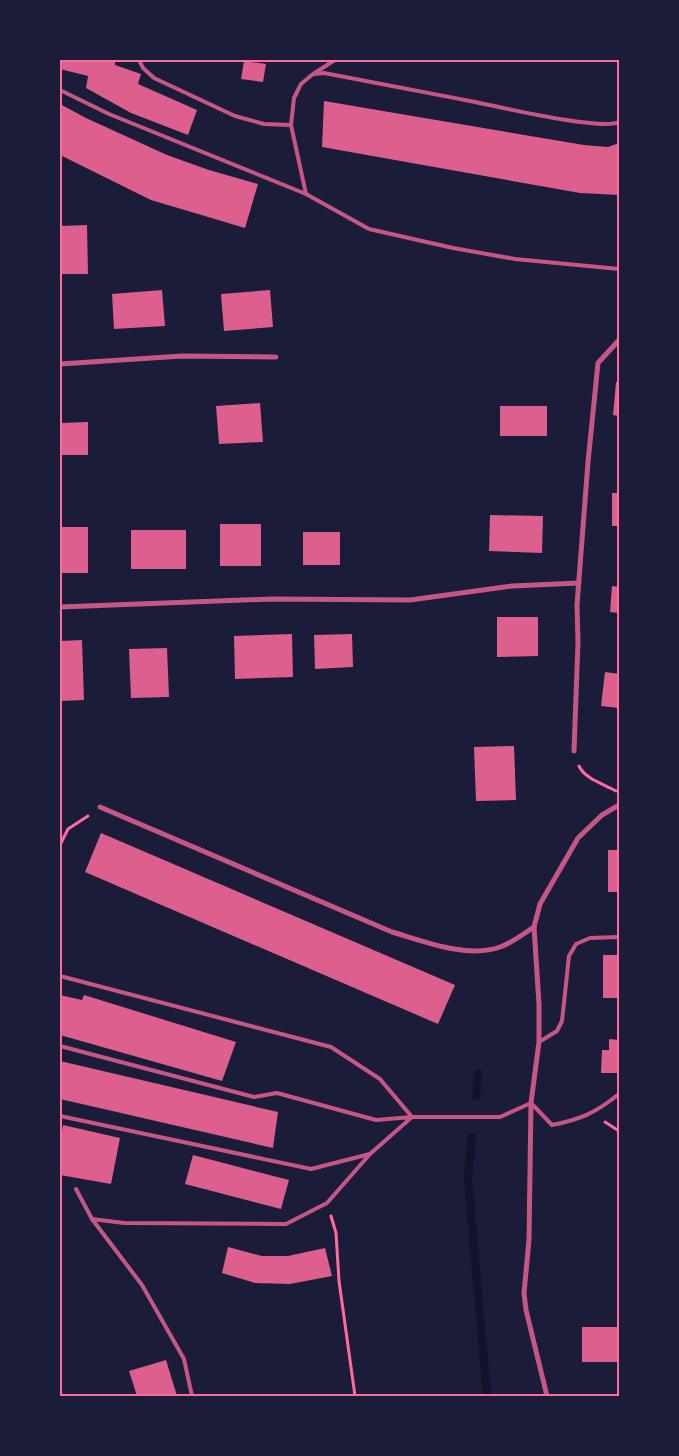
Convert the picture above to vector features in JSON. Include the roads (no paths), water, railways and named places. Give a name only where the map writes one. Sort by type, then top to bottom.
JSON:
[{"type":"street","points":[[574,750],[579,583],[598,363],[619,340]]},
{"type":"street","points":[[60,364],[182,356],[276,356]]},
{"type":"street","points":[[60,607],[271,598],[410,600],[512,586],[579,583]]},
{"type":"street","points":[[547,1396],[526,1310],[524,1293],[529,1240],[531,1103],[539,1042],[539,1004],[534,927],[540,904],[578,838],[602,815],[619,805]]},
{"type":"street","points":[[100,807],[392,932],[432,944],[480,951],[499,948],[534,927]]},
{"type":"lane","points":[[139,60],[143,68],[154,78],[235,116],[264,124],[291,125]]},
{"type":"lane","points":[[306,194],[291,125],[294,98],[301,84],[336,60]]},
{"type":"lane","points":[[313,74],[324,73],[546,116],[587,122],[614,124],[619,122]]},
{"type":"lane","points":[[60,90],[109,114],[306,194],[370,229],[453,248],[515,259],[619,269]]},
{"type":"lane","points":[[539,1042],[557,1031],[562,1021],[569,956],[576,944],[590,938],[619,937]]},
{"type":"lane","points":[[60,976],[331,1046],[380,1079],[412,1117]]},
{"type":"lane","points":[[60,1046],[254,1097],[277,1093],[376,1120],[412,1117],[500,1117],[531,1103],[552,1125],[576,1120],[600,1109],[619,1094]]},
{"type":"lane","points":[[60,1116],[311,1169],[370,1154]]},
{"type":"lane","points":[[92,1220],[124,1223],[286,1224],[327,1203],[370,1154],[412,1117]]},
{"type":"lane","points":[[76,1189],[92,1220],[142,1285],[184,1359],[192,1396]]},
{"type":"waterway","points":[[476,1096],[478,1074]]},
{"type":"waterway","points":[[472,1137],[468,1178],[487,1396]]}]
